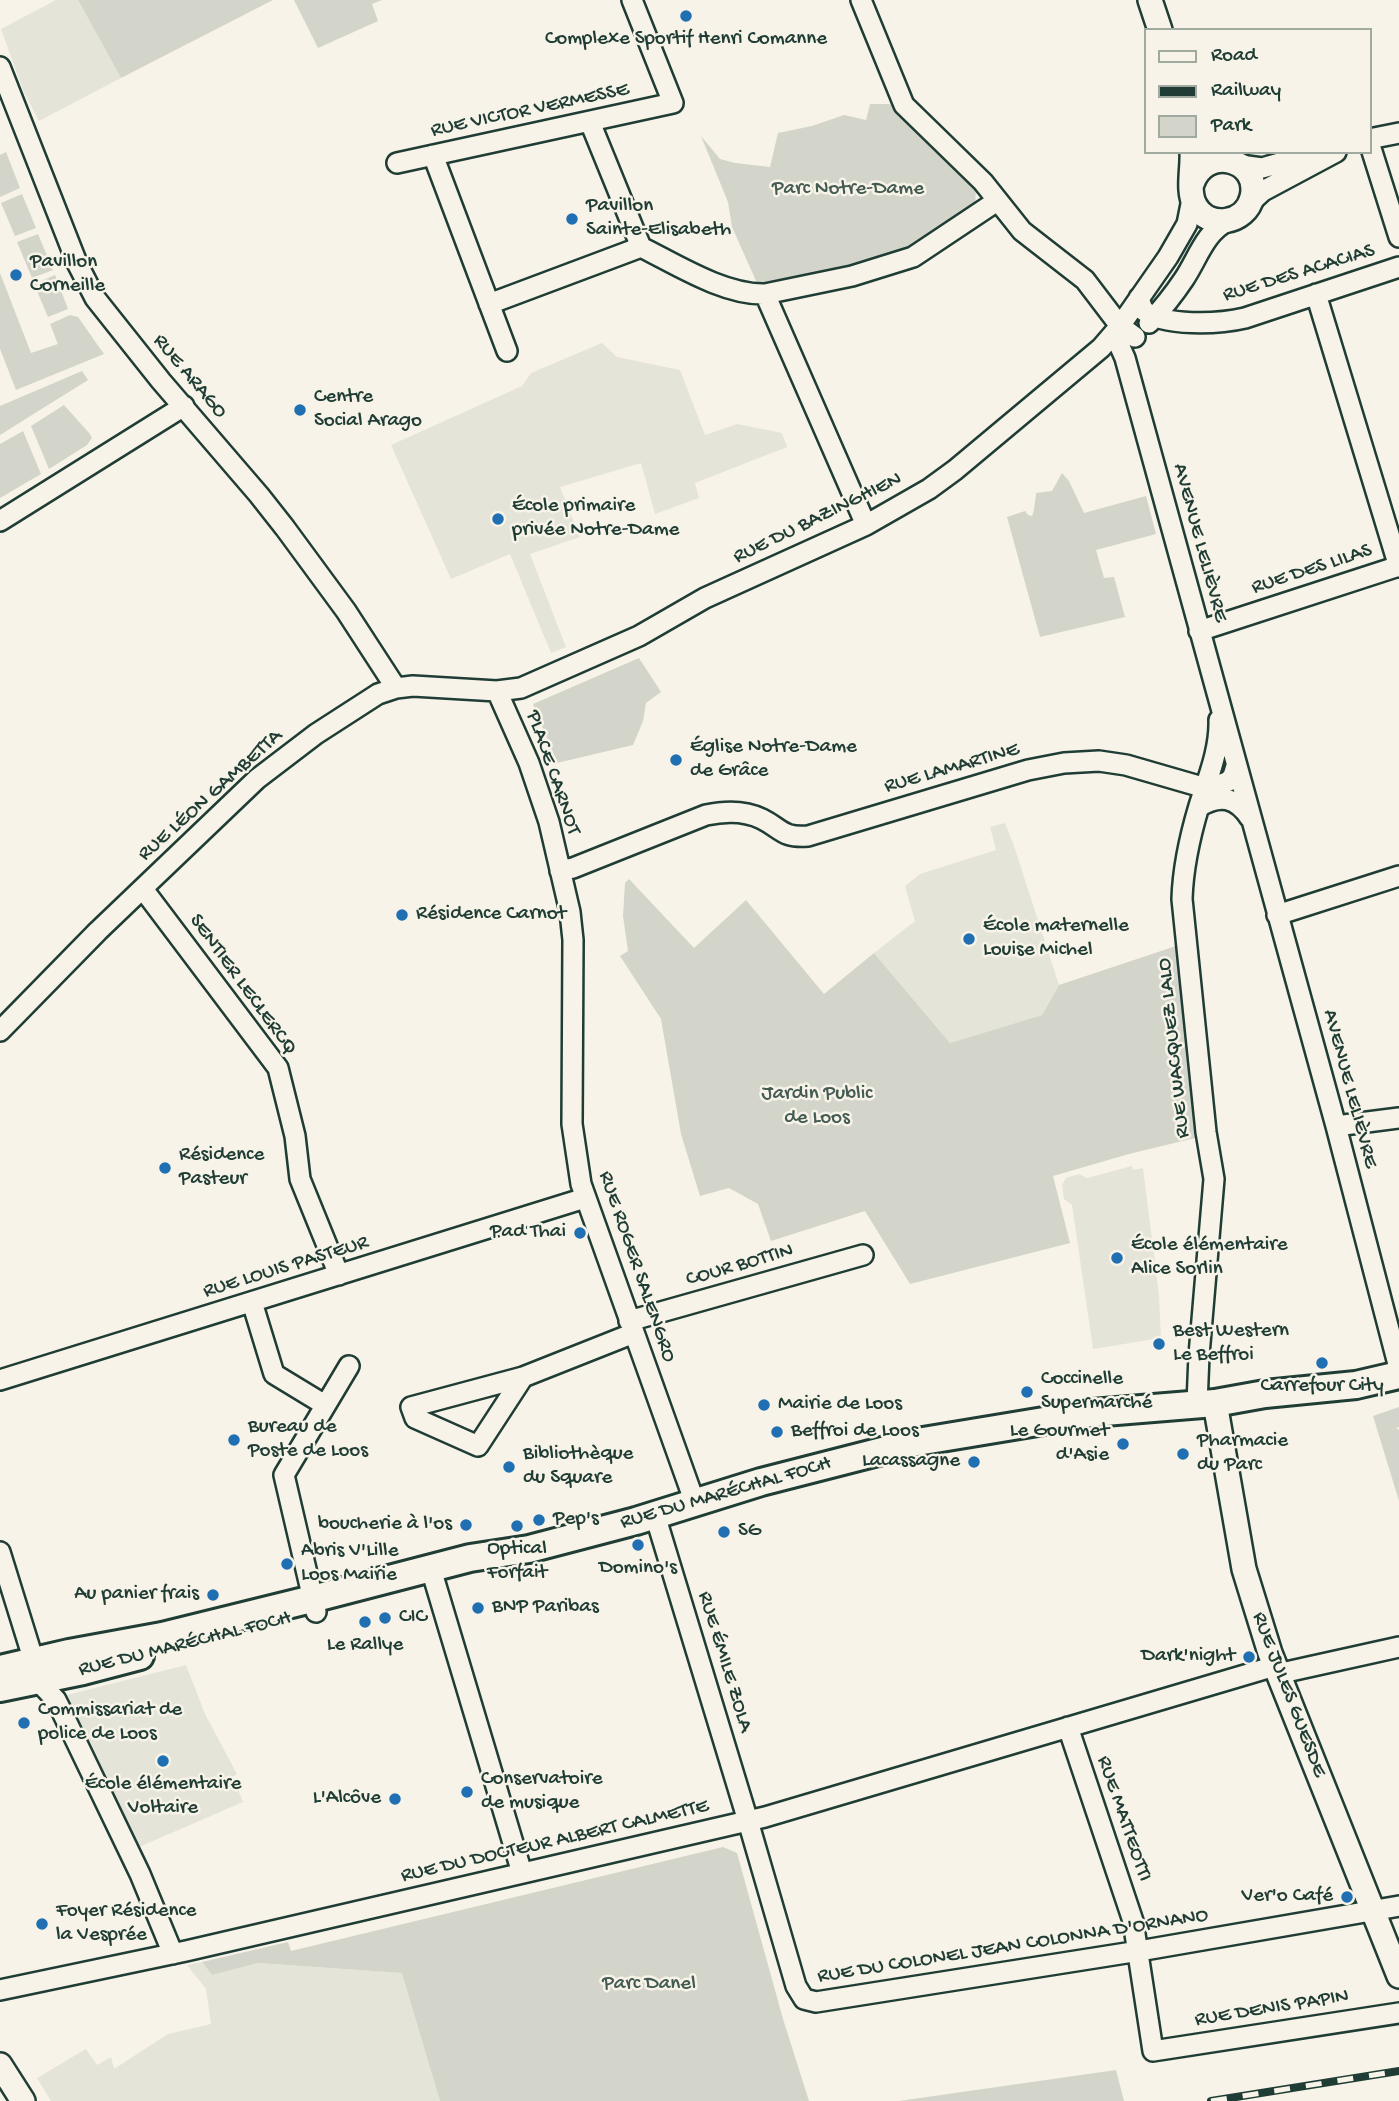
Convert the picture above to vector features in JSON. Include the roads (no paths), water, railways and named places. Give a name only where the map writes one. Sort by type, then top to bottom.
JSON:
[{"type":"main road","name":"RUE DU MARÉCHAL FOCH","points":[[0,1669],[83,1671],[314,1606],[434,1576],[481,1555],[529,1549],[838,1461],[939,1437],[1117,1410],[1206,1404],[1306,1406],[1356,1402],[1396,1385]]},
{"type":"main road","name":"RUE DU MARÉCHAL FOCH","points":[[0,1688],[37,1671]]},
{"type":"street","name":"RUE VICTOR VERMESSE","points":[[397,163],[673,103],[632,0]]},
{"type":"street","points":[[861,0],[904,105],[983,182],[1022,232],[1085,280],[1127,331]]},
{"type":"street","points":[[1150,0],[1159,28]]},
{"type":"street","name":"RUE ARAGO","points":[[0,67],[76,263],[88,287],[285,528],[346,611],[396,688]]},
{"type":"street","points":[[590,122],[641,247],[731,290],[765,294],[852,276],[913,257],[997,201]]},
{"type":"street","points":[[1371,140],[1399,133]]},
{"type":"street","points":[[1371,146],[1399,237]]},
{"type":"street","points":[[1192,154],[1192,191],[1196,208],[1208,218],[1218,221],[1228,221],[1242,214],[1263,191],[1332,154]]},
{"type":"street","points":[[1192,191],[1195,174],[1206,164],[1216,160],[1226,159],[1262,168],[1310,154]]},
{"type":"street","points":[[433,155],[507,352]]},
{"type":"street","points":[[1226,159],[1247,173],[1252,182],[1251,202]]},
{"type":"street","name":"RUE DU BAZINGHIEN","points":[[1127,331],[1139,298],[1187,224],[1192,191]]},
{"type":"street","name":"RUE DU BAZINGHIEN","points":[[498,691],[521,688],[639,636],[705,598],[866,525],[929,489],[1101,348],[1154,317],[1185,278],[1213,230],[1228,221]]},
{"type":"street","points":[[489,304],[641,247]]},
{"type":"street","name":"RUE DES ACACIAS","points":[[1154,317],[1206,322],[1236,320],[1399,267]]},
{"type":"street","points":[[765,294],[866,525]]},
{"type":"street","points":[[1316,295],[1399,566]]},
{"type":"street","points":[[1139,298],[1143,310],[1154,317]]},
{"type":"street","name":"AVENUE LELIÈVRE","points":[[1127,331],[1117,340],[1125,358],[1253,822],[1399,1368]]},
{"type":"street","points":[[0,521],[184,406]]},
{"type":"street","name":"RUE DES LILAS","points":[[1199,631],[1399,566]]},
{"type":"street","name":"RUE LÉON GAMBETTA","points":[[0,1031],[63,965],[257,779],[316,734],[378,694],[396,688],[413,686],[498,691]]},
{"type":"street","name":"PLACE CARNOT","points":[[498,691],[542,798],[560,871]]},
{"type":"street","name":"RUE WACQUEZ LALO","points":[[1206,1404],[1199,1355],[1214,1189],[1213,1166],[1206,1132],[1182,899],[1184,870],[1218,739],[1219,712],[1216,691]]},
{"type":"street","name":"RUE LAMARTINE","points":[[560,871],[718,812],[746,813],[763,819],[784,834],[793,837],[808,836],[1011,775],[1064,763],[1118,763],[1202,798]]},
{"type":"street","points":[[1202,798],[1229,781],[1236,766]]},
{"type":"street","points":[[1202,798],[1232,801],[1241,806],[1253,822]]},
{"type":"street","name":"RUE ROGER SALENGRO","points":[[560,871],[570,912],[572,940],[572,1124],[575,1154],[585,1198],[695,1503]]},
{"type":"street","points":[[1278,915],[1399,876]]},
{"type":"street","name":"SENTIER LECLERCQ","points":[[143,889],[275,1062],[295,1136],[303,1186],[339,1275]]},
{"type":"street","points":[[1336,1126],[1399,1118]]},
{"type":"street","name":"RUE LOUIS PASTEUR","points":[[0,1380],[585,1198]]},
{"type":"street","name":"COUR BOTTIN","points":[[523,1377],[478,1446],[415,1419],[411,1407],[523,1377],[631,1327],[863,1255]]},
{"type":"street","points":[[252,1302],[274,1374],[325,1405]]},
{"type":"street","points":[[314,1606],[284,1475],[349,1366]]},
{"type":"street","name":"RUE JULES GUESDE","points":[[1206,1404],[1244,1569],[1276,1670],[1399,1976]]},
{"type":"street","name":"RUE ÉMILE ZOLA","points":[[655,1515],[748,1821]]},
{"type":"street","points":[[0,1552],[43,1687],[56,1700],[62,1712],[144,1883],[173,1954]]},
{"type":"street","points":[[434,1576],[522,1873]]},
{"type":"street","name":"RUE DU DOCTEUR ALBERT CALMETTE","points":[[0,1990],[173,1954],[748,1821],[1068,1727],[1276,1670],[1399,1647]]},
{"type":"street","name":"RUE MATTEOTTI","points":[[1068,1727],[1133,1922],[1153,2051]]},
{"type":"street","name":"RUE DU COLONEL JEAN COLONNA D'ORNANO","points":[[748,1821],[796,1986],[804,1999],[816,2002],[1139,1951],[1399,1906]]},
{"type":"street","name":"RUE DENIS PAPIN","points":[[1153,2051],[1399,2013]]},
{"type":"street","points":[[0,2066],[23,2101]]},
{"type":"railway","points":[[1211,2101],[1399,2071]]},
{"type":"place","name":"Complexe Sportif Henri Comanne","points":[[686,16]]},
{"type":"place","name":"Pavillon Sainte-Elisabeth","points":[[572,219]]},
{"type":"place","name":"Pavillon Corneille","points":[[16,275]]},
{"type":"place","name":"Centre Social Arago","points":[[300,410]]},
{"type":"place","name":"École primaire privée Notre-Dame","points":[[498,519]]},
{"type":"place","name":"Église Notre-Dame de Grâce","points":[[676,760]]},
{"type":"place","name":"Résidence Carnot","points":[[402,915]]},
{"type":"place","name":"École maternelle Louise Michel","points":[[969,939]]},
{"type":"place","name":"Résidence Pasteur","points":[[165,1168]]},
{"type":"place","name":"Pad Thai","points":[[580,1233]]},
{"type":"place","name":"École élémentaire Alice Sorlin","points":[[1117,1258]]},
{"type":"place","name":"Best Western Le Beffroi","points":[[1159,1344]]},
{"type":"place","name":"Carrefour City","points":[[1322,1363]]},
{"type":"place","name":"Coccinelle Supermarché","points":[[1027,1392]]},
{"type":"place","name":"Mairie de Loos","points":[[764,1405]]},
{"type":"place","name":"Beffroi de Loos","points":[[777,1432]]},
{"type":"place","name":"Bureau de Poste de Loos","points":[[234,1440]]},
{"type":"place","name":"Le Gourmet d'Asie","points":[[1123,1444]]},
{"type":"place","name":"Pharmacie du Parc","points":[[1183,1454]]},
{"type":"place","name":"Lacassagne","points":[[974,1462]]},
{"type":"place","name":"Bibliothèque du Square","points":[[509,1467]]},
{"type":"place","name":"Pep's","points":[[539,1520]]},
{"type":"place","name":"boucherie à l'os","points":[[466,1525]]},
{"type":"place","name":"Optical Forfait","points":[[517,1526]]},
{"type":"place","name":"SG","points":[[724,1532]]},
{"type":"place","name":"Domino's","points":[[638,1545]]},
{"type":"place","name":"Abris V'Lille Loos Mairie","points":[[287,1564]]},
{"type":"place","name":"Au panier frais","points":[[213,1595]]},
{"type":"place","name":"BNP Paribas","points":[[478,1608]]},
{"type":"place","name":"CIC","points":[[385,1618]]},
{"type":"place","name":"Le Rallye","points":[[365,1622]]},
{"type":"place","name":"Dark'night","points":[[1249,1657]]},
{"type":"place","name":"Commissariat de police de Loos","points":[[24,1723]]},
{"type":"place","name":"École élémentaire Voltaire","points":[[163,1761]]},
{"type":"place","name":"Conservatoire de musique","points":[[467,1792]]},
{"type":"place","name":"L'Alcôve","points":[[395,1799]]},
{"type":"place","name":"Ver'o Café","points":[[1347,1897]]},
{"type":"place","name":"Foyer Résidence la Vesprée","points":[[42,1924]]},
{"type":"park label","name":"Parc Notre-Dame","points":[[848,190]]},
{"type":"park label","name":"Jardin Public de Loos","points":[[817,1107]]},
{"type":"park label","name":"Parc Danel","points":[[649,1985]]}]
